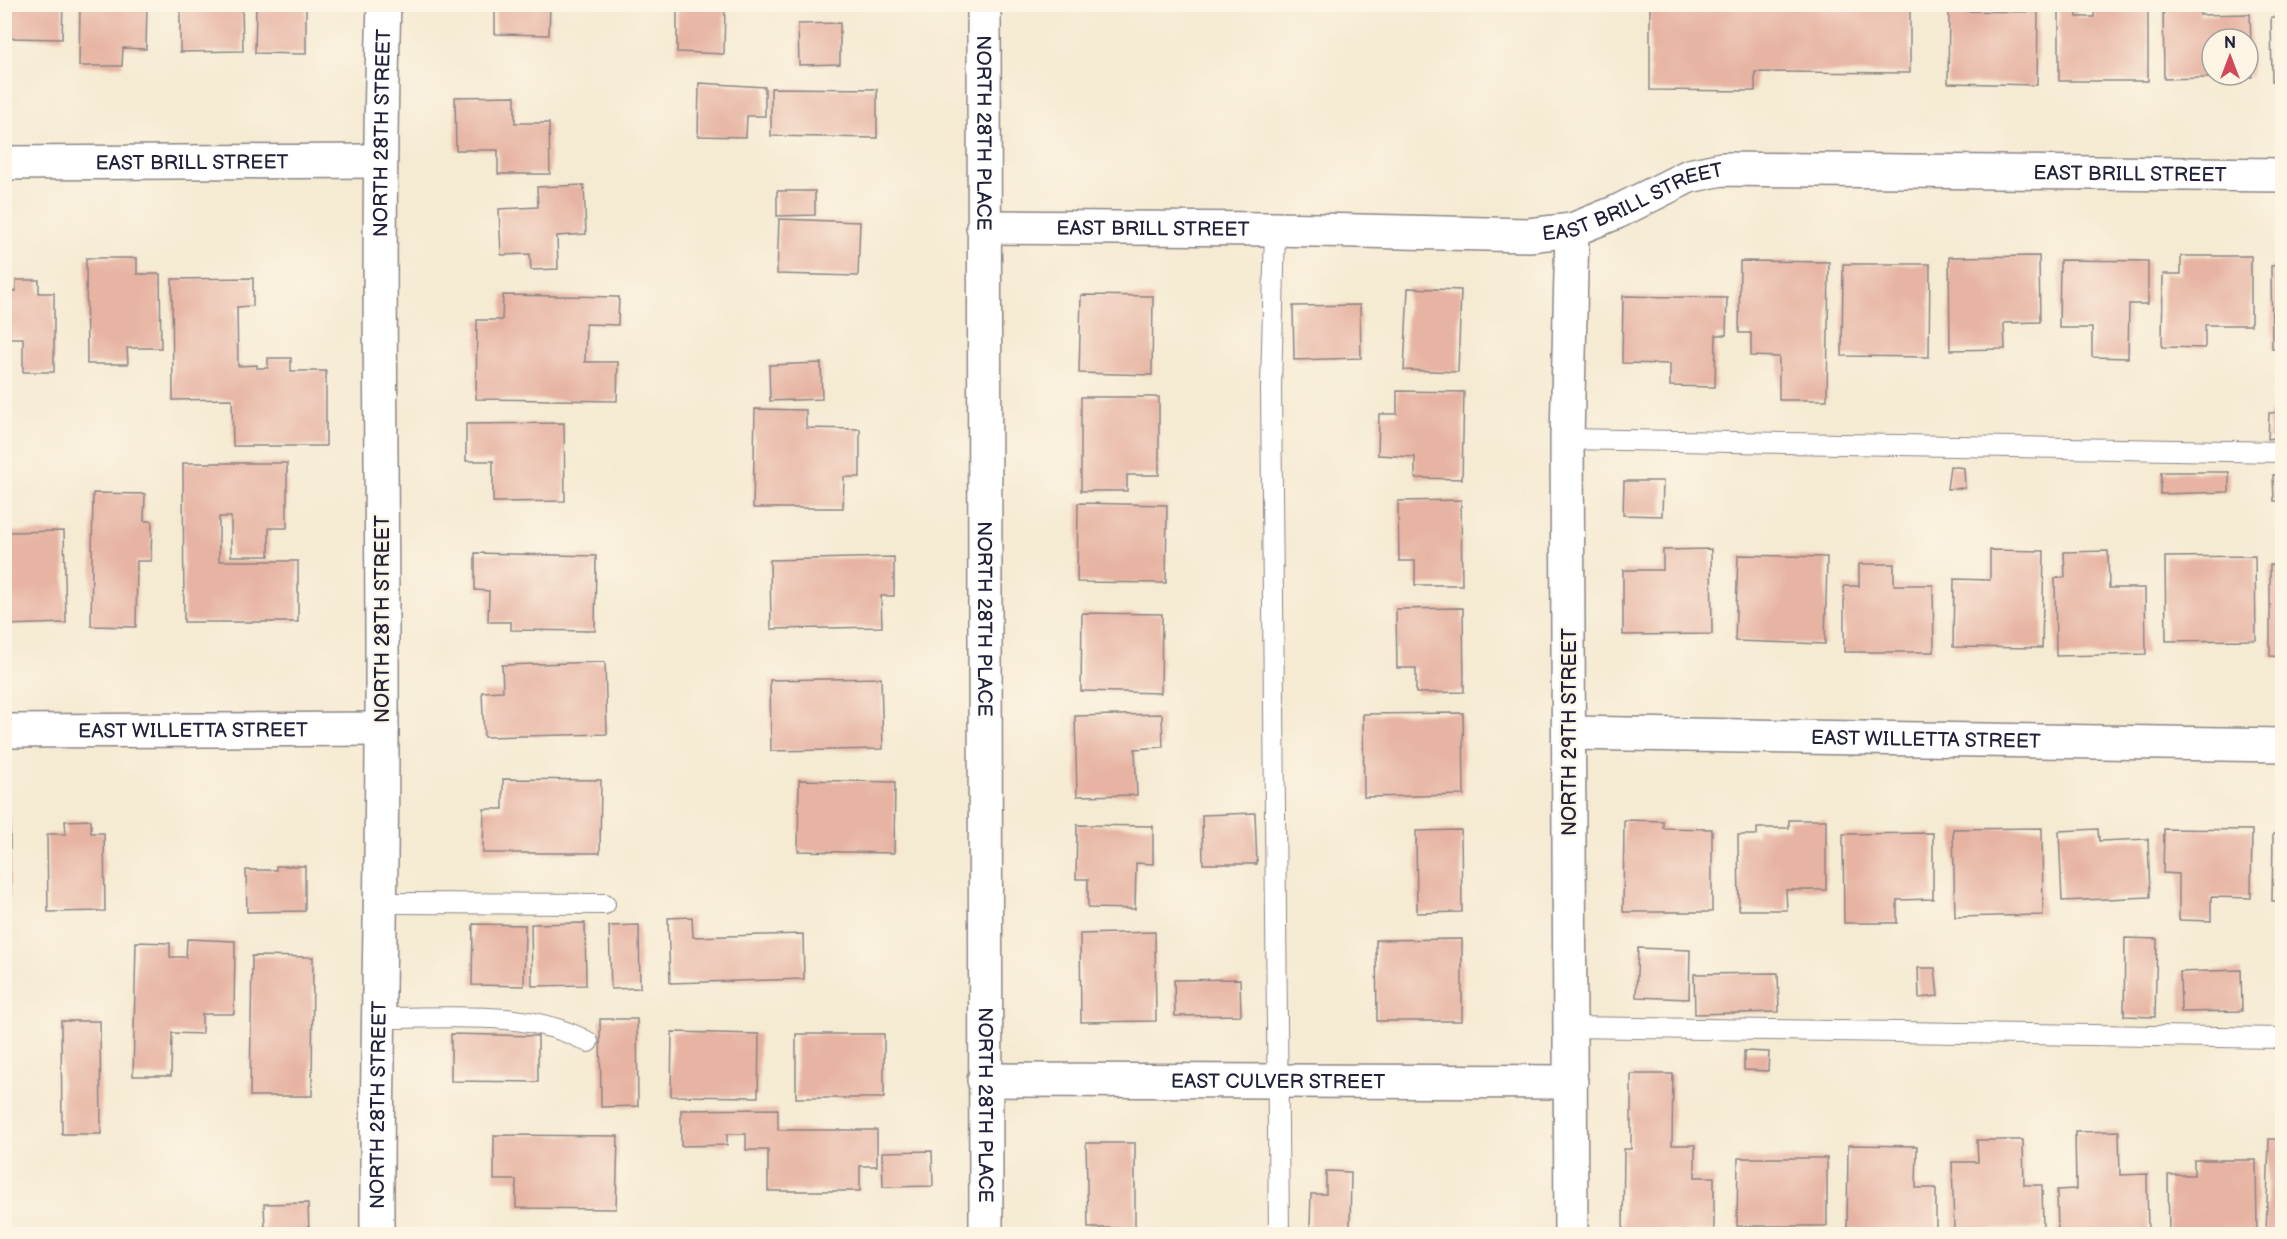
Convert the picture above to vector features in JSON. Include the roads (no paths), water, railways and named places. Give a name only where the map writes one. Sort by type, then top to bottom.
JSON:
[{"type":"street","name":"NORTH 28TH STREET","points":[[377,1234],[382,729],[379,161],[384,4]]},
{"type":"street","name":"NORTH 28TH PLACE","points":[[984,4],[982,227],[986,1234]]},
{"type":"street","name":"EAST BRILL STREET","points":[[4,163],[379,161]]},
{"type":"street","name":"EAST BRILL STREET","points":[[982,227],[1275,229],[1529,235],[1572,230],[1617,212],[1689,176],[1722,169],[2283,175]]},
{"type":"street","name":"NORTH 29TH STREET","points":[[1571,1234],[1567,439],[1572,230]]},
{"type":"street","name":"EAST WILLETTA STREET","points":[[4,730],[382,729]]},
{"type":"street","name":"EAST WILLETTA STREET","points":[[1570,733],[2283,745]]},
{"type":"street","name":"EAST CULVER STREET","points":[[984,1080],[1571,1082]]},
{"type":"lane","points":[[1275,229],[1271,388],[1279,1234]]},
{"type":"lane","points":[[1567,439],[2283,452]]},
{"type":"lane","points":[[380,903],[604,904]]},
{"type":"lane","points":[[378,1018],[525,1021],[552,1025],[588,1042]]},
{"type":"lane","points":[[1570,1027],[2283,1038]]}]
